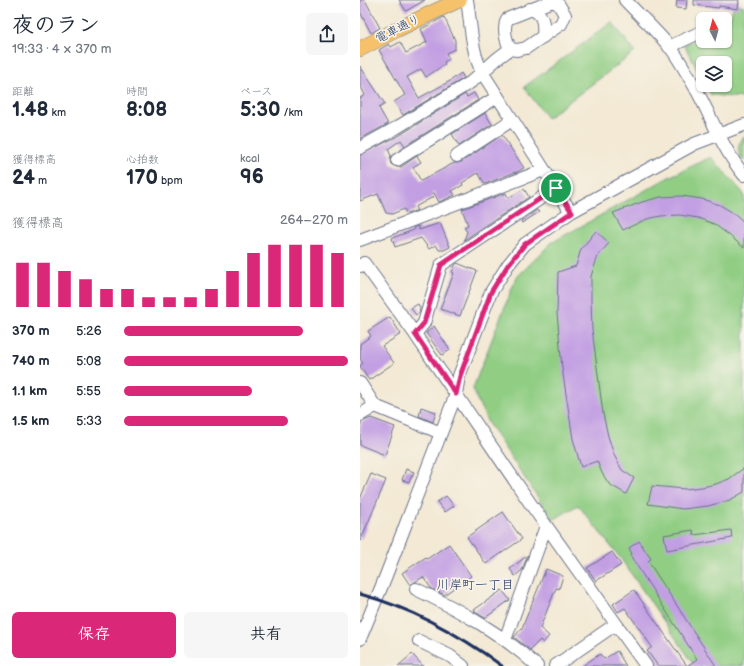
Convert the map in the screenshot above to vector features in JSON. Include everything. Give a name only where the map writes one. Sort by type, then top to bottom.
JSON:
[{"type":"main road","name":"電車通り","points":[[360,49],[459,0]]},
{"type":"street","points":[[467,0],[474,49],[482,72],[572,212]]},
{"type":"street","points":[[625,0],[669,47],[679,60],[693,84],[732,161],[744,175]]},
{"type":"street","points":[[360,148],[465,86],[510,49],[517,50],[526,48],[543,37],[561,24],[565,15],[560,6],[556,2],[550,2],[507,19],[505,26],[506,36],[510,49]]},
{"type":"street","points":[[530,9],[536,11],[542,18],[544,26],[543,37]]},
{"type":"street","points":[[669,47],[696,34]]},
{"type":"street","points":[[397,160],[497,97]]},
{"type":"street","points":[[457,156],[512,120]]},
{"type":"street","points":[[360,639],[456,394],[460,376],[491,292],[504,272],[525,244],[572,212],[694,144],[744,125]]},
{"type":"street","points":[[360,240],[544,170]]},
{"type":"street","points":[[415,334],[424,323],[441,265],[556,188]]},
{"type":"street","points":[[361,261],[415,334],[546,526],[646,666]]},
{"type":"street","points":[[360,383],[375,406],[441,433]]},
{"type":"street","points":[[360,415],[375,406]]},
{"type":"street","points":[[505,640],[546,526]]},
{"type":"street","points":[[416,589],[458,610],[505,640],[536,666]]},
{"type":"street","points":[[554,666],[616,624]]},
{"type":"street","points":[[419,641],[450,656],[462,666]]},
{"type":"green space","points":[[734,3],[744,6],[744,98],[711,95],[710,92],[732,92],[732,56],[696,56],[696,67],[684,45],[696,40],[696,48],[732,48],[732,12]]},
{"type":"green space","points":[[612,22],[635,52],[547,118],[524,87]]},
{"type":"green space","points":[[744,136],[744,161],[741,158],[738,149]]},
{"type":"green space","points":[[711,157],[744,194],[744,666],[695,666],[621,559],[578,505],[553,520],[488,423],[473,388],[516,278],[551,243],[669,177]]},
{"type":"building","points":[[360,0],[365,0],[380,28],[371,33],[360,12]]},
{"type":"building","points":[[399,0],[425,0],[406,11]]},
{"type":"building","points":[[677,0],[687,0],[686,9],[676,8]]},
{"type":"building","points":[[694,0],[739,0],[738,9],[719,6],[719,8],[694,5]]},
{"type":"building","points":[[444,17],[455,40],[455,49],[446,53],[449,59],[444,62],[445,64],[426,77],[421,69],[407,77],[419,98],[450,81],[461,73],[464,78],[403,115],[394,102],[405,95],[379,50],[389,44],[391,47],[400,42],[406,53],[427,42],[421,29]]},
{"type":"building","points":[[360,66],[385,104],[379,108],[388,124],[360,139],[360,98],[365,95],[360,85]]},
{"type":"building","points":[[474,93],[478,100],[405,146],[401,140],[388,149],[391,156],[391,164],[401,167],[417,156],[421,162],[413,167],[421,181],[454,163],[461,162],[502,135],[524,168],[485,184],[478,173],[462,183],[463,185],[452,191],[455,195],[439,202],[434,193],[432,193],[433,197],[415,207],[417,210],[407,214],[404,209],[392,214],[386,213],[378,194],[360,201],[360,155],[400,135],[465,94],[467,97]]},
{"type":"building","points":[[485,113],[492,124],[459,146],[452,134]]},
{"type":"building","points":[[524,189],[529,197],[464,240],[467,232],[464,227],[468,225],[462,209],[506,193],[508,198]]},
{"type":"building","points":[[682,196],[702,199],[720,205],[735,214],[744,222],[744,248],[714,224],[698,218],[680,215],[661,216],[647,219],[623,230],[613,213],[642,202],[661,197]]},
{"type":"building","points":[[537,210],[539,212],[522,223],[521,221]]},
{"type":"building","points":[[440,223],[450,247],[444,250],[439,250],[436,245],[429,249],[421,238],[395,247],[392,238],[414,230],[413,228],[418,226],[419,230]]},
{"type":"building","points":[[596,231],[609,243],[598,256],[591,276],[592,329],[603,414],[608,436],[614,455],[622,470],[634,478],[626,494],[609,484],[597,461],[581,467],[573,439],[562,368],[557,313],[558,272],[576,266],[581,249]]},
{"type":"building","points":[[457,263],[477,271],[460,316],[440,309],[454,273],[452,272]]},
{"type":"building","points":[[418,304],[420,308],[419,313],[416,315],[411,308]]},
{"type":"building","points":[[390,317],[401,334],[382,346],[394,363],[369,380],[360,367],[363,363],[360,359],[360,344],[371,336],[368,331]]},
{"type":"building","points":[[434,326],[450,350],[442,355],[426,333]]},
{"type":"building","points":[[421,407],[436,412],[433,422],[419,416]]},
{"type":"building","points":[[371,418],[395,427],[385,455],[360,445],[360,428],[362,422]]},
{"type":"building","points":[[744,468],[744,492],[730,500],[708,506],[683,509],[648,504],[652,486],[685,489],[702,487],[729,479]]},
{"type":"building","points":[[406,469],[414,472],[409,482],[402,480]]},
{"type":"building","points":[[371,474],[386,480],[360,542],[360,499]]},
{"type":"building","points":[[446,496],[454,506],[445,512],[437,502]]},
{"type":"building","points":[[503,512],[522,539],[486,564],[467,537]]},
{"type":"building","points":[[693,530],[694,535],[731,530],[732,538],[667,550],[664,535]]},
{"type":"building","points":[[639,541],[651,559],[648,561],[716,666],[687,666],[697,659],[630,555],[632,554],[629,548]]},
{"type":"building","points":[[449,544],[471,576],[444,595],[431,588],[423,577],[410,585],[402,573],[426,557],[427,559]]},
{"type":"building","points":[[612,552],[621,565],[596,581],[587,568]]},
{"type":"building","points":[[528,555],[522,570],[515,576],[510,569]]},
{"type":"building","points":[[546,569],[563,576],[559,589],[556,588],[540,628],[549,636],[543,643],[540,640],[530,650],[514,637],[522,628]]},
{"type":"building","points":[[502,590],[510,600],[485,618],[475,612],[474,610]]},
{"type":"building","points":[[634,590],[687,666],[658,666],[647,651],[652,647],[625,608],[618,612],[613,604]]},
{"type":"building","points":[[617,651],[626,666],[582,666],[600,654],[604,659]]},
{"type":"building","points":[[412,654],[423,666],[398,666]]},
{"type":"railway","points":[[360,594],[416,614],[434,623],[469,643],[502,666]]},
{"type":"district","name":"川岸町一丁目","points":[[475,585]]},
{"type":"route","points":[[556,188],[572,212],[525,244],[508,265],[491,292],[460,376],[456,394],[415,334],[424,323],[441,265],[556,188]]}]
